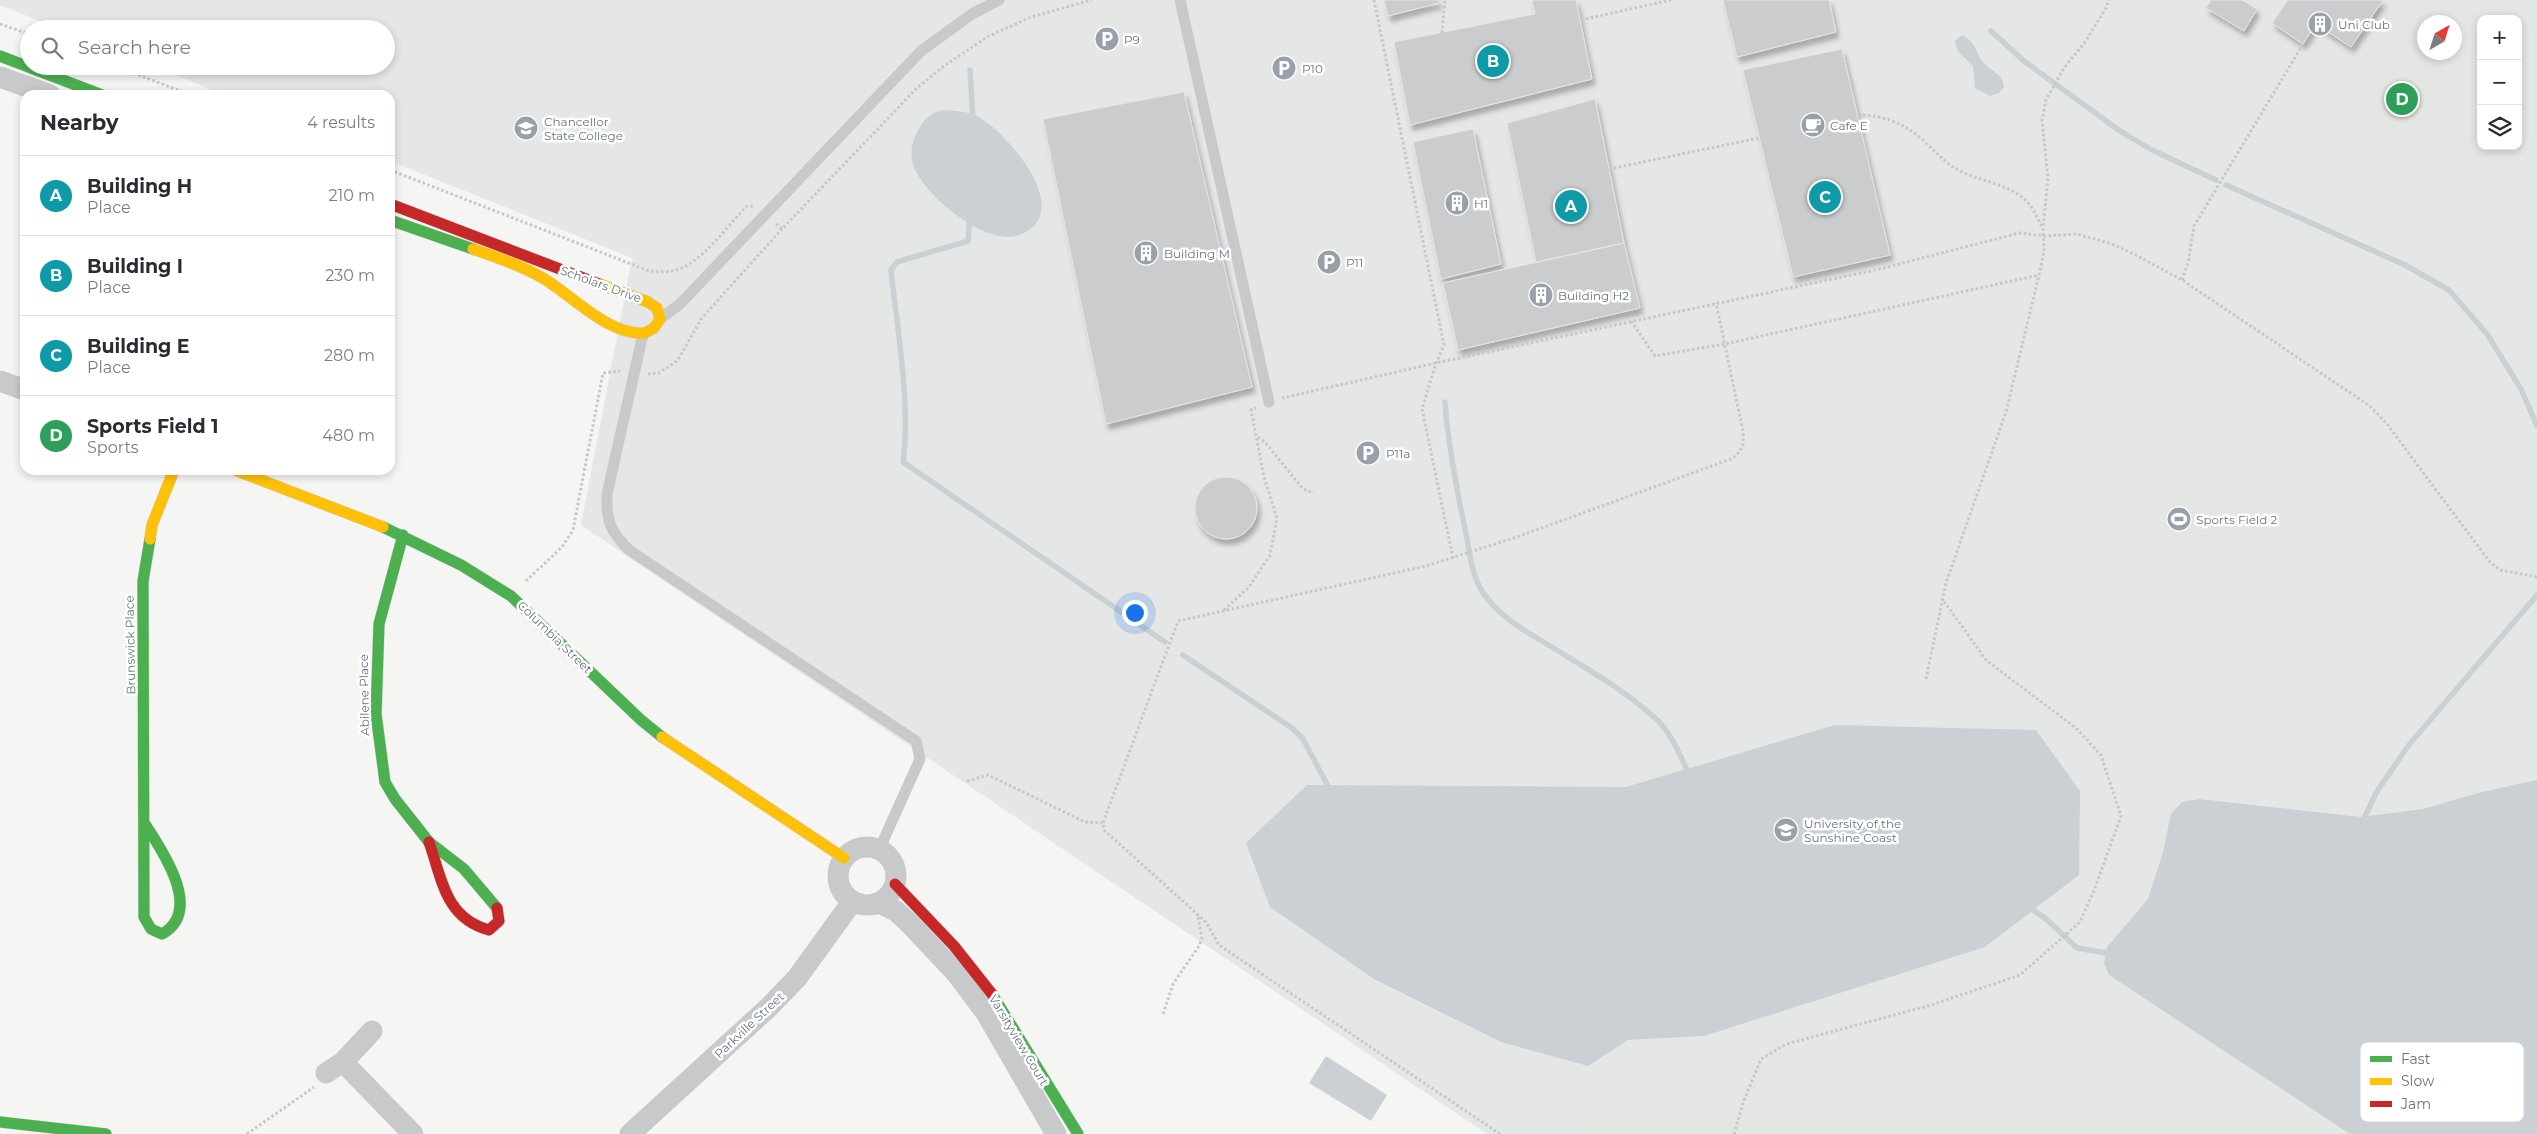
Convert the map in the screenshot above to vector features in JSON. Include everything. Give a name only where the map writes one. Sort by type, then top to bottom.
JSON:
[{"type":"street","points":[[0,56],[20,64]]},
{"type":"street","points":[[50,75],[89,90]]},
{"type":"street","points":[[0,77],[36,90]]},
{"type":"street","name":"Scholars Drive","points":[[395,206],[648,302],[657,308],[660,319]]},
{"type":"street","name":"Scholars Drive","points":[[395,222],[528,271],[551,283],[590,312],[609,323],[643,334]]},
{"type":"street","points":[[643,334],[650,332],[660,319]]},
{"type":"street","points":[[0,381],[20,388]]},
{"type":"street","name":"Brunswick Place","points":[[145,824],[173,868],[178,888],[178,917],[173,927],[162,934],[154,933],[144,917],[143,581],[152,525],[172,475]]},
{"type":"street","name":"Columbia Street","points":[[248,475],[403,535],[461,565],[512,596],[641,720],[666,740],[844,858]]},
{"type":"street","name":"Abilene Place","points":[[403,535],[379,624],[376,714],[380,764],[385,782],[395,799],[429,842],[464,868],[497,906],[499,921],[489,930],[477,928],[464,920],[452,908],[429,842]]},
{"type":"street","points":[[860,848],[880,850],[894,864],[895,884],[887,898],[880,903],[861,905],[852,902],[840,889],[838,881],[839,865],[844,858],[860,848]]},
{"type":"street","name":"Varsityview Court","points":[[895,884],[968,960],[1006,1014],[1056,1124]]},
{"type":"street","name":"Parkville Street","points":[[630,1134],[769,1007],[797,978],[852,902]]},
{"type":"street","name":"Varsityview Court","points":[[880,903],[896,911],[956,973],[986,1014],[1056,1124],[1078,1134]]},
{"type":"street","points":[[372,1031],[334,1067],[413,1134]]},
{"type":"street","points":[[0,1122],[106,1134]]},
{"type":"lane","points":[[660,319],[680,304],[765,212],[921,51],[972,14],[999,0]]},
{"type":"lane","points":[[1180,0],[1269,402]]},
{"type":"lane","points":[[643,334],[607,494],[606,512],[613,534],[628,550],[916,741],[920,759],[880,850]]},
{"type":"path","points":[[395,172],[649,271],[666,273],[686,267],[747,206],[755,206],[765,212],[782,229],[918,88],[944,66],[987,37],[1031,17],[1092,0]]},
{"type":"path","points":[[1374,0],[1444,346],[1436,363],[1422,409],[1451,559]]},
{"type":"path","points":[[1442,33],[1445,0]]},
{"type":"path","points":[[1581,20],[1671,0]]},
{"type":"path","points":[[1926,678],[1943,600],[1968,516],[2006,412],[2039,275],[2048,178],[2042,120],[2046,100],[2052,86],[2085,42],[2109,0]]},
{"type":"path","points":[[0,24],[20,31]]},
{"type":"path","points":[[2182,280],[2187,268],[2194,226],[2303,44]]},
{"type":"path","points":[[139,75],[179,90]]},
{"type":"path","points":[[1858,115],[1879,115],[1896,122],[1913,132],[1939,157],[1955,169],[2016,194],[2030,204],[2043,228]]},
{"type":"path","points":[[1609,169],[1759,138]]},
{"type":"path","points":[[1224,610],[1249,588],[1270,555],[1278,518],[1264,477],[1258,437],[1251,410],[1269,402],[1436,363],[1880,268],[2018,233],[2044,236],[2077,234],[2112,244],[2182,280],[2370,406],[2387,424],[2489,561],[2500,570],[2537,577]]},
{"type":"path","points":[[1631,321],[1655,356],[1725,344],[2039,275]]},
{"type":"path","points":[[1500,1134],[1219,945],[1206,922],[1104,830],[1103,823],[1178,621],[1451,559],[1731,459],[1739,454],[1744,445],[1743,431],[1716,303]]},
{"type":"path","points":[[1258,437],[1265,442],[1303,489],[1314,493]]},
{"type":"path","points":[[1734,1134],[1743,1103],[1761,1059],[1786,1044],[1928,1006],[2020,975],[2080,922],[2095,888],[2121,816],[2101,755],[2076,728],[1987,661],[1943,600]]},
{"type":"path","points":[[967,781],[988,775],[1085,822],[1103,823]]},
{"type":"path","points":[[1163,1014],[1173,984],[1202,939],[1198,915]]},
{"type":"path","points":[[247,1134],[311,1091],[334,1067]]},
{"type":"shaded area","name":"University of the Sunshine Coast","points":[[0,0],[2537,0],[2537,1134],[1487,1134],[581,525],[632,258],[395,163],[395,90],[213,90],[175,75],[395,75],[395,20],[37,20],[0,5]]},
{"type":"shaded area","points":[[2385,0],[2537,0],[2537,165],[2472,268],[2292,151]]},
{"type":"shaded area","points":[[2187,2],[2285,66],[2229,154],[2129,90]]},
{"type":"shaded area","points":[[1962,35],[1970,40],[1984,63],[2002,79],[2004,87],[1999,93],[1990,96],[1975,88],[1973,66],[1957,50],[1955,41]]},
{"type":"shaded area","points":[[943,110],[966,112],[979,117],[992,126],[1020,156],[1032,175],[1040,193],[1041,210],[1035,224],[1019,235],[1005,237],[990,234],[958,216],[930,192],[914,167],[912,147],[917,132],[924,121],[932,114]]},
{"type":"shaded area","name":"Sports Field 2","points":[[2183,340],[2350,452],[2171,697],[2011,587]]},
{"type":"shaded area","points":[[1835,725],[2036,730],[2080,791],[2079,875],[1985,947],[1704,1036],[1628,1040],[1588,1066],[1501,1042],[1374,979],[1270,907],[1246,843],[1307,785],[1626,787]]},
{"type":"shaded area","points":[[2537,780],[2537,1134],[2350,1134],[2109,975],[2104,963],[2107,947],[2148,899],[2163,852],[2171,814],[2182,802],[2199,799],[2361,817],[2423,809],[2482,792]]},
{"type":"shaded area","points":[[2074,962],[2100,988],[2143,1017],[2196,1041],[2334,1134],[2133,1134],[2110,1108],[2057,1077],[2011,1090],[1960,1087],[1955,1062],[1962,1046],[1936,1026],[1946,1012],[1981,1010],[2003,1001],[2034,1001],[2062,991]]},
{"type":"shaded area","points":[[1921,1024],[1952,1050],[1955,1093],[2012,1099],[2055,1086],[2107,1113],[2124,1134],[1577,1134],[1572,1125],[1592,1095],[1624,1095]]},
{"type":"shaded area","points":[[1326,1056],[1387,1095],[1371,1121],[1309,1083]]},
{"type":"building","points":[[1384,0],[1439,0],[1439,3],[1388,16]]},
{"type":"building","points":[[1532,0],[1576,0],[1592,79],[1410,125],[1394,42],[1535,14]]},
{"type":"building","points":[[1723,0],[1829,0],[1836,32],[1737,57]]},
{"type":"building","points":[[2211,0],[2242,0],[2257,9],[2244,31],[2206,8]]},
{"type":"building","name":"Uni Club","points":[[2288,0],[2383,0],[2351,47],[2316,24],[2303,44],[2272,23]]},
{"type":"building","points":[[1842,49],[1890,255],[1793,277],[1743,70]]},
{"type":"building","name":"Building M","points":[[1184,92],[1252,387],[1106,424],[1043,119]]},
{"type":"building","points":[[1595,99],[1624,243],[1536,262],[1507,123]]},
{"type":"building","name":"H1","points":[[1473,129],[1501,264],[1441,279],[1413,142]]},
{"type":"building","name":"Building H2","points":[[1624,243],[1640,308],[1458,350],[1443,283]]},
{"type":"building","points":[[1226,477],[1238,479],[1248,486],[1255,496],[1257,508],[1255,520],[1248,530],[1238,537],[1226,539],[1214,537],[1204,530],[1197,520],[1195,508],[1197,496],[1204,486],[1214,479]]},
{"type":"waterway","points":[[1991,31],[2024,61],[2120,131],[2152,150],[2216,180]]},
{"type":"waterway","points":[[970,70],[973,121]]},
{"type":"waterway","points":[[2226,185],[2405,265],[2449,290],[2487,334],[2521,389],[2537,426]]},
{"type":"waterway","points":[[970,217],[968,241],[897,262],[891,270],[904,391],[905,439],[903,462],[1165,642]]},
{"type":"waterway","points":[[1445,402],[1453,466],[1471,561],[1482,591],[1489,601],[1515,624],[1607,681],[1644,708],[1661,724],[1671,738],[1690,776]]},
{"type":"waterway","points":[[2362,823],[2376,793],[2408,746],[2537,595]]},
{"type":"waterway","points":[[1183,655],[1292,728],[1303,739],[1330,790]]},
{"type":"waterway","points":[[2027,906],[2045,918],[2077,948],[2112,954]]},
{"type":"traffic: fast","points":[[0,56],[20,64]]},
{"type":"traffic: fast","points":[[50,75],[89,90]]},
{"type":"traffic: fast","points":[[395,222],[473,249]]},
{"type":"traffic: fast","points":[[383,527],[461,565],[511,596],[641,720],[662,737]]},
{"type":"traffic: fast","points":[[403,535],[379,624],[376,714],[385,782],[395,799],[429,842],[464,869],[497,908]]},
{"type":"traffic: fast","points":[[145,824],[169,864],[180,896],[179,911],[174,924],[162,934],[151,929],[144,917],[143,581],[150,539]]},
{"type":"traffic: fast","points":[[992,994],[1078,1134]]},
{"type":"traffic: fast","points":[[0,1122],[106,1134]]},
{"type":"traffic: slow","points":[[473,249],[499,258],[541,277],[590,312],[617,328],[645,333],[654,328],[660,319],[657,308],[648,302],[599,284]]},
{"type":"traffic: slow","points":[[150,539],[152,525],[172,475]]},
{"type":"traffic: slow","points":[[248,475],[383,527]]},
{"type":"traffic: slow","points":[[662,737],[844,858]]},
{"type":"traffic: jam","points":[[395,206],[599,284]]},
{"type":"traffic: jam","points":[[429,842],[447,895],[454,907],[463,916],[474,924],[489,930],[499,921],[497,908]]},
{"type":"traffic: jam","points":[[895,884],[954,946],[992,994]]},
{"type":"place","name":"Uni Club","points":[[2320,24]]},
{"type":"place","name":"P9","points":[[1107,39]]},
{"type":"place","name":"Building I","points":[[1493,61]]},
{"type":"place","name":"P10","points":[[1284,68]]},
{"type":"place","name":"Sports Field 1","points":[[2402,99]]},
{"type":"place","name":"Cafe E","points":[[1813,125]]},
{"type":"place","name":"Chancellor State College","points":[[526,128]]},
{"type":"place","name":"Building E","points":[[1825,197]]},
{"type":"place","name":"H1","points":[[1457,203]]},
{"type":"place","name":"Building H","points":[[1571,206]]},
{"type":"place","name":"Building M","points":[[1146,253]]},
{"type":"place","name":"P11","points":[[1329,262]]},
{"type":"place","name":"Building H2","points":[[1541,295]]},
{"type":"place","name":"P11a","points":[[1368,453]]},
{"type":"place","name":"Sports Field 2","points":[[2179,519]]},
{"type":"place","name":"University of the Sunshine Coast","points":[[1786,830]]}]
